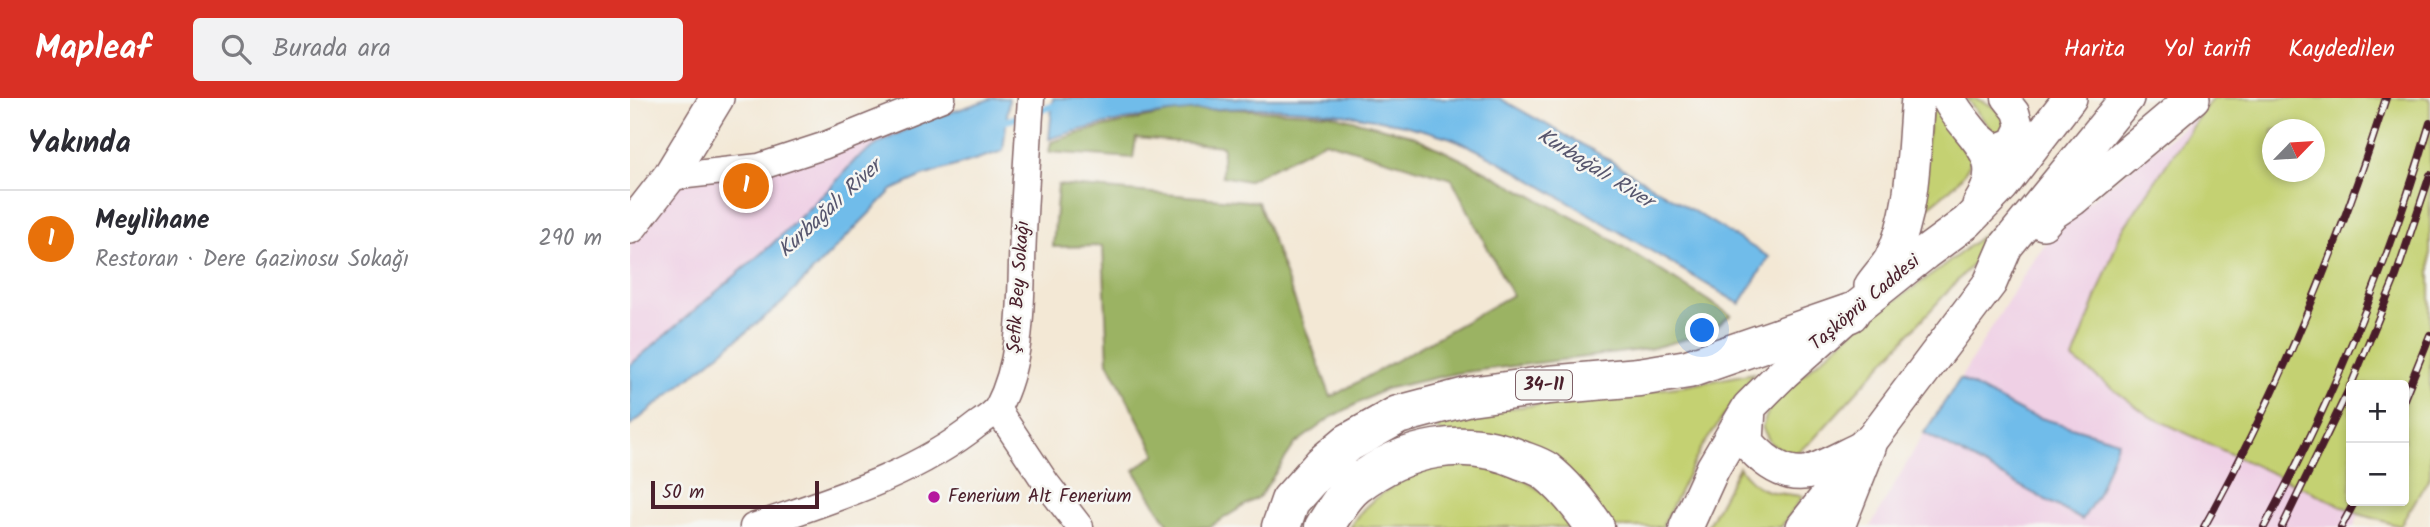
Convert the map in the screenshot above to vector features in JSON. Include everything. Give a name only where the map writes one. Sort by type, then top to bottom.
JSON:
[{"type":"highway","name":"34-11","points":[[1281,527],[1290,501],[1323,464],[1348,443],[1398,415],[1470,396],[1688,369],[1850,313]]},
{"type":"highway","points":[[1324,527],[1354,486],[1392,461],[1430,448],[1471,446],[1505,453],[1544,470],[1580,503],[1595,527]]},
{"type":"highway","points":[[1835,527],[1867,446]]},
{"type":"main road","points":[[630,227],[669,177],[717,98]]},
{"type":"main road","points":[[1850,313],[1891,260],[1901,229],[1912,170],[1918,98]]},
{"type":"main road","points":[[1948,98],[1989,155],[1990,187],[1967,222]]},
{"type":"main road","name":"Taşköprü Caddesi","points":[[1686,527],[1713,468],[1749,407],[1850,313],[1967,222],[2002,186],[2070,98]]},
{"type":"main road","points":[[1990,283],[2006,246],[2127,98]]},
{"type":"main road","points":[[1802,527],[1990,283],[2052,213],[2073,199],[2193,98]]},
{"type":"main road","points":[[630,202],[654,192],[669,177]]},
{"type":"main road","points":[[1749,407],[1747,442],[1762,458],[1781,469],[1805,473],[1867,446]]},
{"type":"street","points":[[669,177],[759,167],[823,146],[911,103],[942,98]]},
{"type":"street","name":"Şefik Bey Sokağı","points":[[997,409],[1014,364],[1020,323],[1031,98]]},
{"type":"street","points":[[1973,130],[1995,148],[2013,141],[2020,126],[2016,112],[2005,98]]},
{"type":"street","points":[[753,527],[837,498],[920,462],[962,437],[997,409],[1046,483],[1080,527]]},
{"type":"shaded area","points":[[2213,98],[2430,98],[2430,476],[2400,526],[2359,514],[2354,527],[1870,527],[1924,433],[2082,519],[2118,441],[2024,413],[1960,379],[2033,260],[2065,220],[2201,113]]},
{"type":"shaded area","points":[[902,127],[904,131],[856,159],[770,246],[630,365],[630,243],[674,187]]},
{"type":"green space","points":[[1933,98],[1968,141],[1971,156],[1968,167],[1954,186],[1916,216]]},
{"type":"green space","points":[[1966,98],[1989,104],[2000,112],[2008,120],[2005,132],[1994,133]]},
{"type":"green space","points":[[2213,98],[2430,98],[2430,476],[2400,526],[2359,514],[2149,416],[2073,359],[2121,232]]},
{"type":"green space","points":[[1233,109],[1329,114],[1411,135],[1593,228],[1731,315],[1708,333],[1649,349],[1457,373],[1385,389],[1330,418],[1295,444],[1260,496],[1209,527],[1170,527],[1134,470],[1156,454],[1108,362],[1103,246],[1053,247],[1058,185],[1258,202],[1331,397],[1512,295],[1452,179],[1325,141],[1247,181],[1222,176],[1223,146],[1136,138],[1133,158],[1049,152],[1051,142],[1090,130],[1176,111]]},
{"type":"green space","points":[[2021,205],[1997,237],[1811,442],[1793,455],[1771,444],[1762,427],[1772,402],[1860,325],[1940,269]]},
{"type":"green space","points":[[1754,373],[1700,450],[1662,527],[1613,527],[1438,430],[1431,418],[1685,386]]},
{"type":"green space","points":[[1473,465],[1501,468],[1525,481],[1565,506],[1580,527],[1350,527],[1374,499],[1407,478],[1434,468]]},
{"type":"green space","points":[[1739,467],[1759,487],[1774,493],[1803,496],[1781,527],[1707,527]]},
{"type":"water","points":[[993,98],[1009,98],[1003,151],[923,176],[892,190],[782,303],[630,426],[630,365],[770,246],[856,159],[881,142],[919,123]]},
{"type":"water","points":[[1053,98],[1499,98],[1601,155],[1769,257],[1740,304],[1508,166],[1451,138],[1352,116],[1250,108],[1148,116],[1049,139]]},
{"type":"water","points":[[1960,379],[2024,413],[2118,441],[2097,496],[2082,520],[1924,433]]},
{"type":"waterway","name":"Kurbağalı River","points":[[1035,112],[1060,104]]},
{"type":"waterway","name":"Kurbağalı River","points":[[998,123],[1023,116]]},
{"type":"railway","points":[[2204,527],[2258,423],[2306,317],[2348,209],[2386,98]]},
{"type":"railway","points":[[2264,527],[2314,429],[2358,330],[2414,176],[2430,123]]},
{"type":"railway","points":[[2353,380],[2396,276],[2430,175]]},
{"type":"railway","points":[[2409,387],[2430,335]]},
{"type":"railway","points":[[2282,527],[2346,395]]},
{"type":"railway","points":[[2341,527],[2352,506]]},
{"type":"place","name":"Meylihane","points":[[746,186]]},
{"type":"place","name":"Fenerium Alt Fenerium","points":[[934,497]]}]
